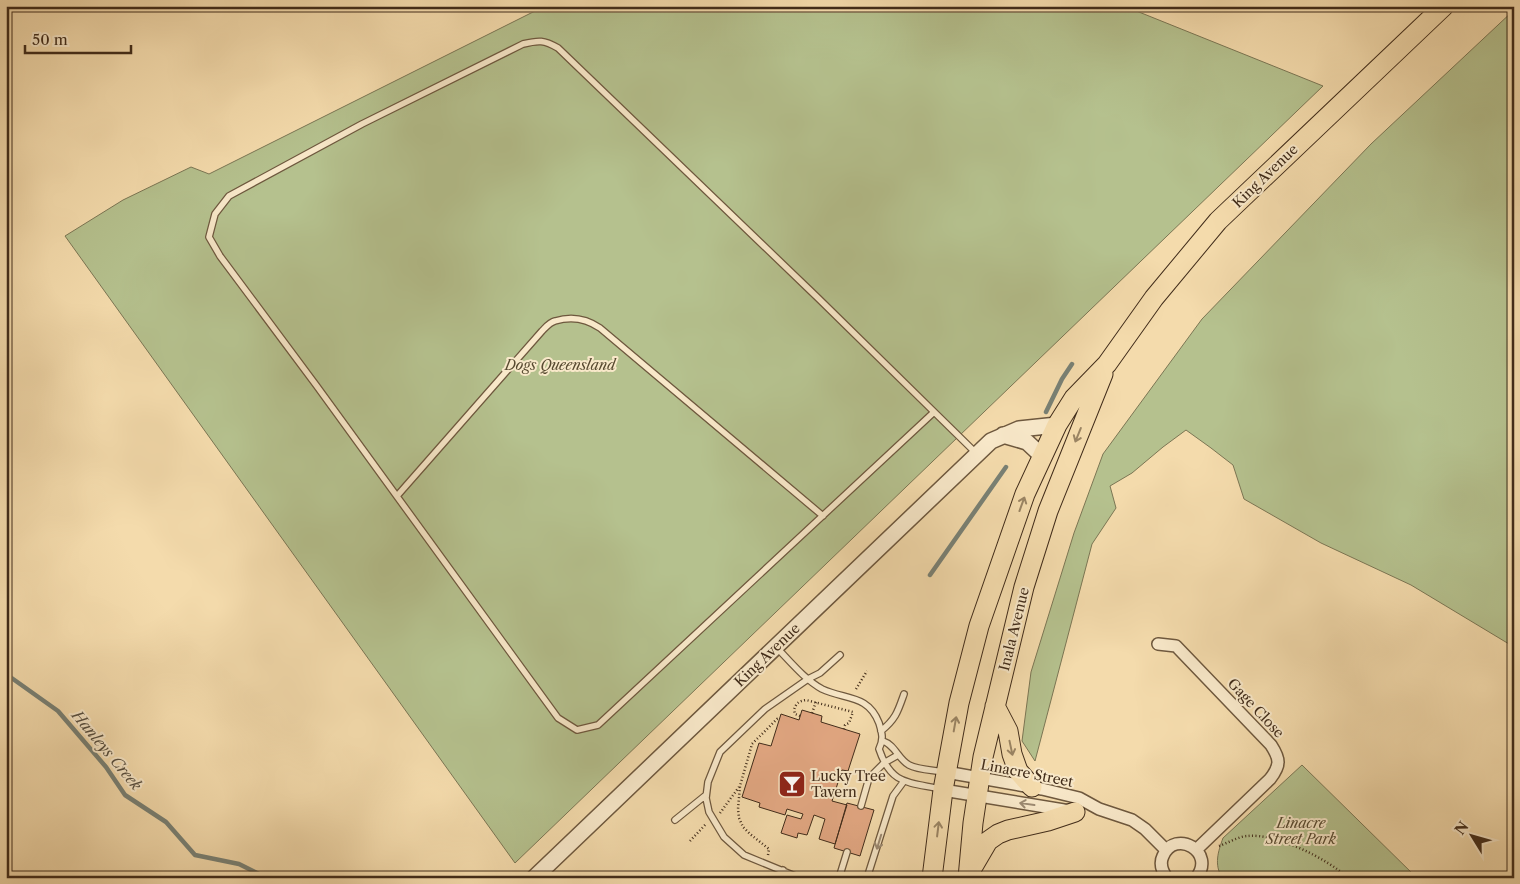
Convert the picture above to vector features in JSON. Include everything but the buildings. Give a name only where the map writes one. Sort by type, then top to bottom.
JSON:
[{"type":"main road","name":"King Avenue","points":[[1060,420],[1074,398],[1107,364],[1154,298],[1218,221],[1444,6]]},
{"type":"main road","name":"King Avenue","points":[[1096,390],[1107,364]]},
{"type":"main road","name":"Inala Avenue","points":[[968,876],[978,787],[995,706],[1024,587],[1048,511],[1096,390]]},
{"type":"main road","points":[[932,878],[945,781],[959,703],[979,626],[1022,503],[1060,420]]},
{"type":"main road","points":[[995,706],[1008,731],[1012,754],[1018,771],[1032,787]]},
{"type":"main road","points":[[968,876],[988,841],[998,834],[1048,821],[1077,805]]},
{"type":"street","name":"King Avenue","points":[[534,878],[991,441],[1019,429],[1060,420]]},
{"type":"street","points":[[1002,435],[1027,442],[1042,456]]},
{"type":"street","name":"Gage Close","points":[[1158,644],[1176,646],[1270,745],[1277,754],[1279,763],[1277,771],[1270,779],[1196,850]]},
{"type":"street","name":"Linacre Street","points":[[945,781],[1099,809],[1132,820],[1145,829],[1166,850]]},
{"type":"street","name":"Linacre Street","points":[[945,781],[978,787],[1032,787],[1077,805]]},
{"type":"street","points":[[1167,878],[1162,871],[1162,859],[1166,850],[1179,843],[1191,846],[1202,860],[1197,877]]},
{"type":"lane","points":[[933,413],[598,725],[577,730],[558,718],[220,256],[210,237],[216,214],[230,196],[238,191],[371,120],[523,44],[538,40],[558,48],[977,454]]},
{"type":"lane","points":[[397,496],[542,331],[554,321],[582,319],[600,328],[823,516]]},
{"type":"lane","points":[[775,647],[808,679],[822,689],[865,703],[875,713],[882,731],[883,740],[879,749],[884,763],[896,777],[904,781],[945,781]]},
{"type":"lane","points":[[800,878],[744,855],[724,837],[709,812],[706,795],[708,782],[720,752],[765,709],[808,679],[820,674],[840,655]]},
{"type":"lane","points":[[882,731],[897,715],[904,694]]},
{"type":"lane","points":[[883,740],[890,743],[898,755],[909,765],[945,781]]},
{"type":"lane","points":[[861,806],[869,778],[884,763],[898,755]]},
{"type":"lane","points":[[867,878],[893,796],[904,781]]},
{"type":"lane","points":[[675,820],[706,795]]},
{"type":"lane","points":[[839,878],[847,852]]},
{"type":"lane","points":[[780,878],[783,870]]},
{"type":"path","points":[[855,692],[867,671]]},
{"type":"path","points":[[800,716],[795,714],[795,705],[800,701],[806,700],[849,709],[853,712],[849,723],[844,728]]},
{"type":"path","points":[[812,713],[816,702]]},
{"type":"path","points":[[765,863],[769,849],[743,827],[739,818],[740,786],[752,744],[780,718]]},
{"type":"path","points":[[690,841],[705,824],[723,810],[740,786]]},
{"type":"path","points":[[1215,847],[1248,836],[1269,837],[1294,846],[1318,858],[1348,878]]},
{"type":"green space","name":"Dogs Queensland","points":[[545,6],[1124,6],[1323,86],[515,863],[65,236],[123,200],[191,167],[209,174]]},
{"type":"green space","points":[[1514,10],[1514,647],[1411,585],[1321,543],[1244,499],[1233,465],[1186,430],[1132,473],[1110,486],[1116,508],[1092,544],[1035,761],[1022,741],[1031,672],[1074,533],[1103,454],[1202,319],[1371,144]]},
{"type":"green space","name":"Linacre Street Park","points":[[1302,765],[1417,878],[1222,878],[1217,863],[1223,838]]},
{"type":"waterway","points":[[1046,412],[1062,379],[1072,364]]},
{"type":"waterway","points":[[930,575],[1006,467]]},
{"type":"waterway","name":"Hanleys Creek","points":[[6,674],[58,711],[106,767],[125,795],[166,822],[195,855],[239,864],[267,878]]},
{"type":"place","name":"Lucky Tree Tavern","points":[[792,784]]}]
